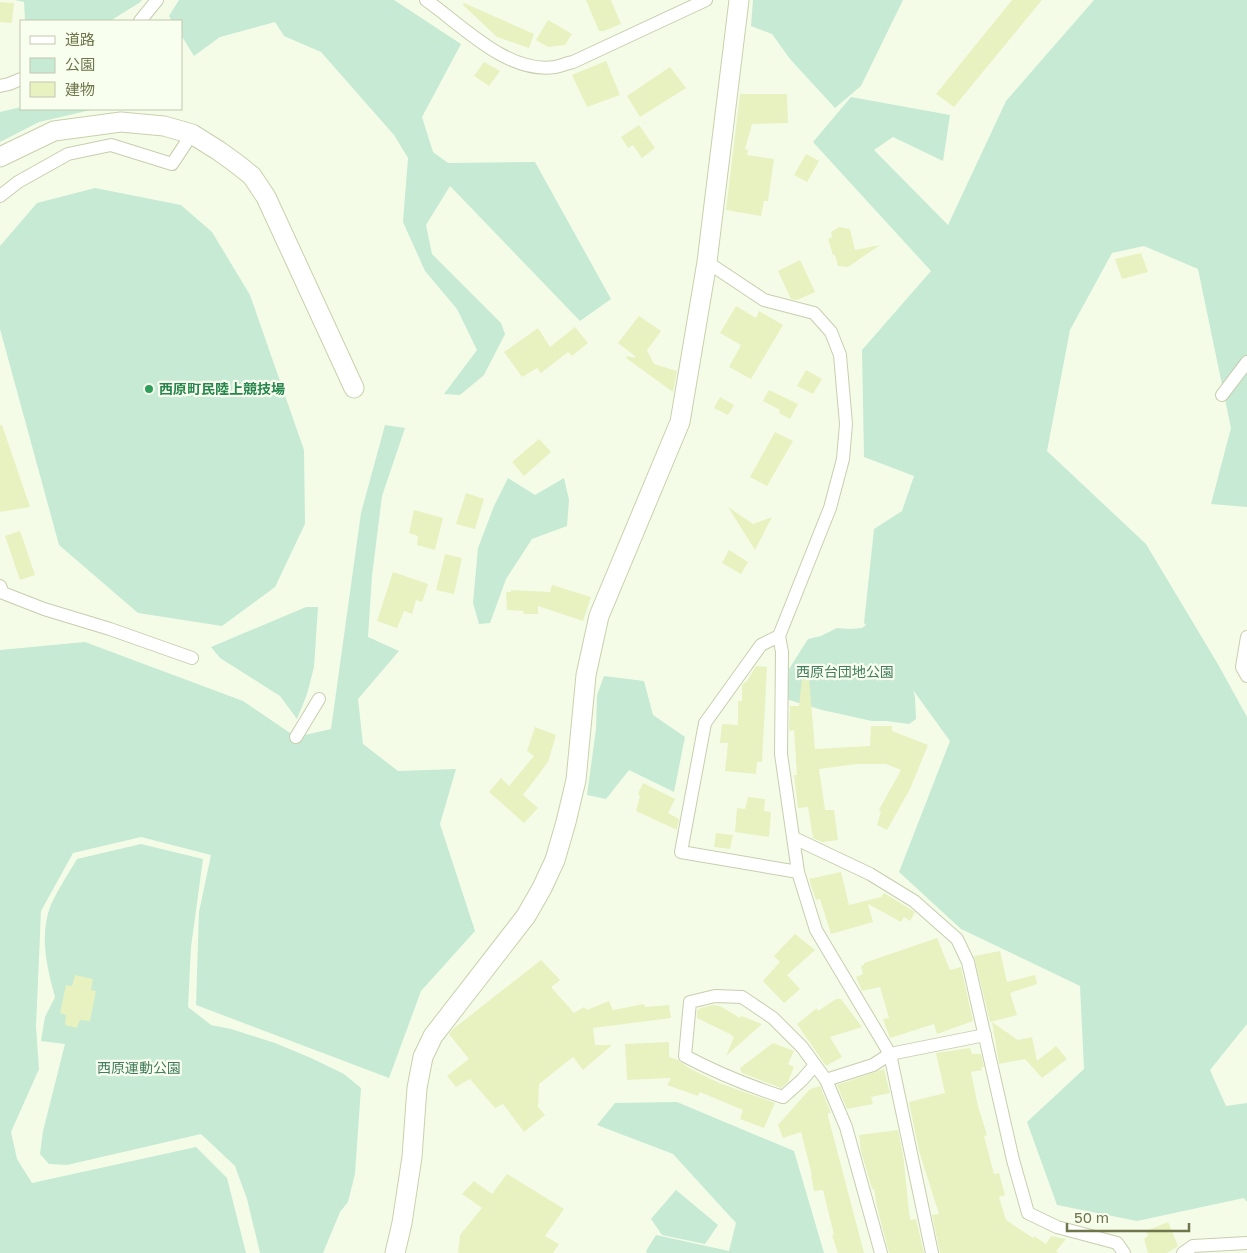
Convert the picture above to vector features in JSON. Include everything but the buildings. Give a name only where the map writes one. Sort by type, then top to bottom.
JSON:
[{"type":"street","points":[[141,20],[157,0]]},
{"type":"street","points":[[426,0],[492,50],[516,62],[554,67],[573,62],[706,0]]},
{"type":"street","points":[[395,1253],[402,1223],[412,1156],[417,1088],[423,1057],[433,1036],[526,916],[555,860],[576,780],[586,675],[599,616],[680,422],[707,262],[739,0]]},
{"type":"street","points":[[0,86],[20,78]]},
{"type":"street","points":[[0,157],[54,131],[120,122],[164,126],[192,134],[252,176],[266,197],[354,388]]},
{"type":"street","points":[[0,196],[18,182],[68,154],[111,144],[172,164],[192,134]]},
{"type":"street","points":[[707,262],[764,300],[814,313],[831,332],[840,355],[846,424],[844,458],[830,508],[779,636],[782,652],[781,754],[798,872],[816,930],[890,1054],[932,1253]]},
{"type":"street","points":[[1222,395],[1247,362]]},
{"type":"street","points":[[0,586],[3,593],[44,609],[110,629],[192,658]]},
{"type":"street","points":[[779,636],[761,645],[705,723],[681,852],[798,872]]},
{"type":"street","points":[[1247,637],[1242,667],[1247,676]]},
{"type":"street","points":[[296,738],[319,699]]},
{"type":"street","points":[[794,838],[870,874],[914,901],[957,940],[968,962],[1013,1160],[1028,1213],[1057,1227],[1117,1243],[1124,1253]]},
{"type":"street","points":[[815,1065],[783,1097],[753,1088],[712,1070],[685,1056],[690,1002],[715,996],[742,997],[773,1018],[802,1047],[826,1080],[846,1127],[881,1253]]},
{"type":"street","points":[[826,1080],[872,1065],[890,1054],[985,1035]]},
{"type":"street","points":[[1183,1253],[1193,1246],[1247,1243]]},
{"type":"green space","points":[[15,0],[142,0],[112,20],[25,20],[24,2]]},
{"type":"green space","points":[[179,0],[394,0],[461,44],[422,117],[433,152],[448,163],[535,162],[611,299],[580,321],[450,186],[426,225],[432,254],[501,323],[505,334],[484,375],[460,395],[444,394],[477,350],[457,309],[425,271],[403,222],[408,158],[394,135],[321,52],[284,36],[275,22],[220,37],[194,56],[182,37],[182,20],[171,20],[169,16]]},
{"type":"green space","points":[[753,0],[903,0],[861,86],[835,108],[790,59],[772,34],[751,26]]},
{"type":"green space","name":"西原台団地公園","points":[[1094,0],[1247,0],[1247,507],[1211,504],[1231,428],[1198,269],[1144,246],[1112,253],[1070,330],[1047,451],[1146,544],[1219,666],[1247,717],[1247,1024],[1210,1070],[1226,1106],[1247,1103],[1247,1202],[1244,1198],[1137,1221],[1057,1205],[1027,1122],[1084,1069],[1080,986],[961,929],[899,872],[950,741],[913,690],[916,719],[909,724],[872,721],[822,710],[786,699],[789,669],[808,639],[821,636],[837,628],[862,628],[866,625],[864,623],[874,529],[902,511],[914,476],[864,457],[862,350],[931,271],[813,142],[851,97],[950,115],[943,161],[893,137],[874,150],[948,225],[1006,101]]},
{"type":"green space","points":[[20,107],[20,110],[91,110],[39,122],[0,142],[0,112]]},
{"type":"green space","name":"西原町民陸上競技場","points":[[95,188],[181,205],[212,232],[250,295],[304,450],[305,524],[275,587],[222,626],[138,613],[59,545],[0,329],[0,246],[37,203]]},
{"type":"green space","points":[[385,425],[405,428],[382,496],[372,576],[368,637],[399,651],[358,699],[363,744],[398,771],[456,769],[440,824],[475,931],[421,991],[389,1078],[196,1005],[199,912],[211,855],[141,837],[73,853],[41,911],[36,1027],[39,1069],[11,1132],[17,1159],[32,1183],[196,1147],[227,1178],[246,1253],[0,1253],[0,650],[85,642],[243,701],[296,737],[331,729],[361,513]]},
{"type":"green space","points":[[508,478],[535,495],[564,478],[569,500],[567,526],[532,539],[506,579],[490,623],[479,624],[473,603],[478,548],[494,506]]},
{"type":"green space","points":[[306,607],[318,607],[314,667],[307,694],[297,719],[280,696],[220,658],[211,647]]},
{"type":"green space","points":[[604,676],[644,681],[653,715],[685,737],[674,792],[629,770],[606,799],[587,795],[596,729],[597,695]]},
{"type":"green space","name":"西原運動公園","points":[[141,844],[203,859],[191,947],[188,1007],[211,1025],[231,1029],[275,1043],[311,1058],[344,1074],[361,1088],[355,1174],[348,1202],[340,1212],[323,1253],[260,1253],[247,1199],[235,1166],[201,1134],[67,1165],[49,1164],[40,1154],[43,1131],[65,1044],[41,1041],[45,1017],[55,997],[49,975],[45,943],[46,921],[49,910],[77,859]]},
{"type":"green space","points":[[677,1102],[794,1151],[824,1253],[647,1253],[646,1251],[656,1235],[729,1251],[736,1223],[673,1154],[597,1125],[615,1103]]},
{"type":"green space","points":[[676,1190],[718,1225],[705,1244],[662,1235],[651,1219]]},
{"type":"place","name":"西原町民陸上競技場","points":[[149,389]]}]
